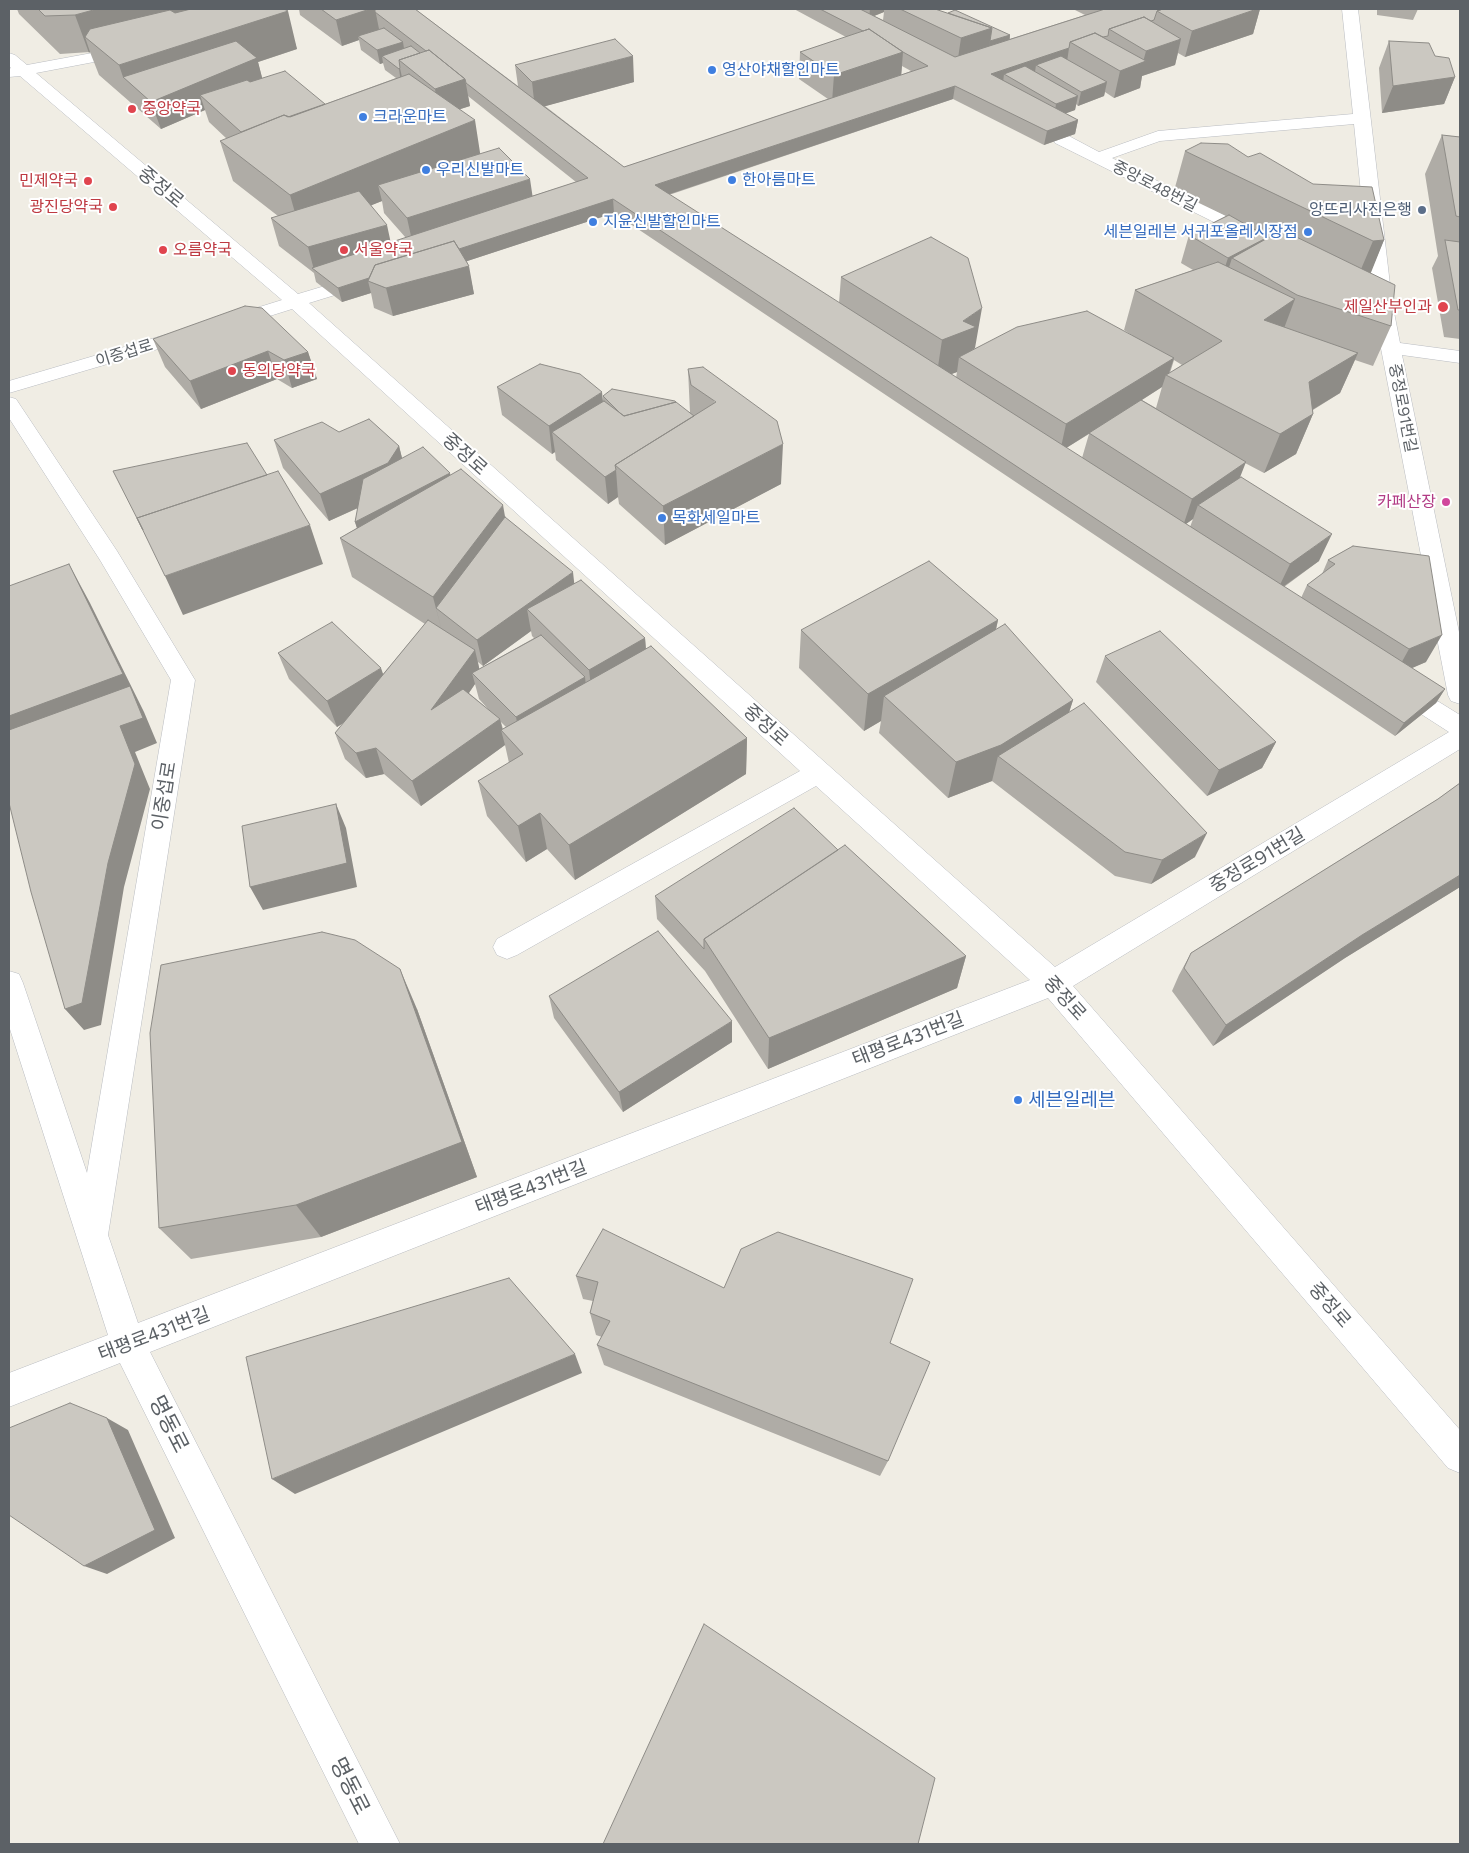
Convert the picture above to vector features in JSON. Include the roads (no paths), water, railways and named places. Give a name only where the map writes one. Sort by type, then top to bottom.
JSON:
[{"type":"street","name":"중정로91번길","points":[[1350,9],[1382,302],[1460,695]]},
{"type":"street","points":[[14,67],[143,47]]},
{"type":"street","name":"중정로","points":[[14,67],[296,302],[1053,983],[1460,1456]]},
{"type":"street","points":[[1100,159],[1107,154],[1158,136],[1362,118]]},
{"type":"street","name":"중앙로48번길","points":[[1062,139],[1268,244]]},
{"type":"street","name":"이중섭로","points":[[9,387],[328,292]]},
{"type":"street","points":[[1364,293],[1382,302]]},
{"type":"street","points":[[1391,348],[1460,357]]},
{"type":"street","name":"이중섭로","points":[[9,403],[109,556],[183,680],[92,1236]]},
{"type":"street","points":[[1430,708],[1460,727]]},
{"type":"street","name":"중정로91번길","points":[[1053,983],[1460,737]]},
{"type":"street","points":[[507,947],[818,772]]},
{"type":"street","name":"명동로","points":[[9,983],[128,1344],[380,1844]]},
{"type":"street","name":"태평로431번길","points":[[9,1390],[1053,983]]},
{"type":"place","name":"영산야채할인마트","points":[[712,70]]},
{"type":"place","name":"중앙약국","points":[[132,109]]},
{"type":"place","name":"크라운마트","points":[[363,117]]},
{"type":"place","name":"우리신발마트","points":[[426,170]]},
{"type":"place","name":"한아름마트","points":[[732,180]]},
{"type":"place","name":"민제약국","points":[[88,181]]},
{"type":"place","name":"광진당약국","points":[[113,207]]},
{"type":"place","name":"앙뜨리사진은행","points":[[1422,210]]},
{"type":"place","name":"지윤신발할인마트","points":[[593,222]]},
{"type":"place","name":"세븐일레븐 서귀포올레시장점","points":[[1308,232]]},
{"type":"place","name":"오름약국","points":[[163,250]]},
{"type":"place","name":"서울약국","points":[[344,250]]},
{"type":"place","name":"제일산부인과","points":[[1443,307]]},
{"type":"place","name":"동의당약국","points":[[232,371]]},
{"type":"place","name":"카페산장","points":[[1446,502]]},
{"type":"place","name":"목화세일마트","points":[[662,518]]},
{"type":"place","name":"세븐일레븐","points":[[1018,1100]]}]
